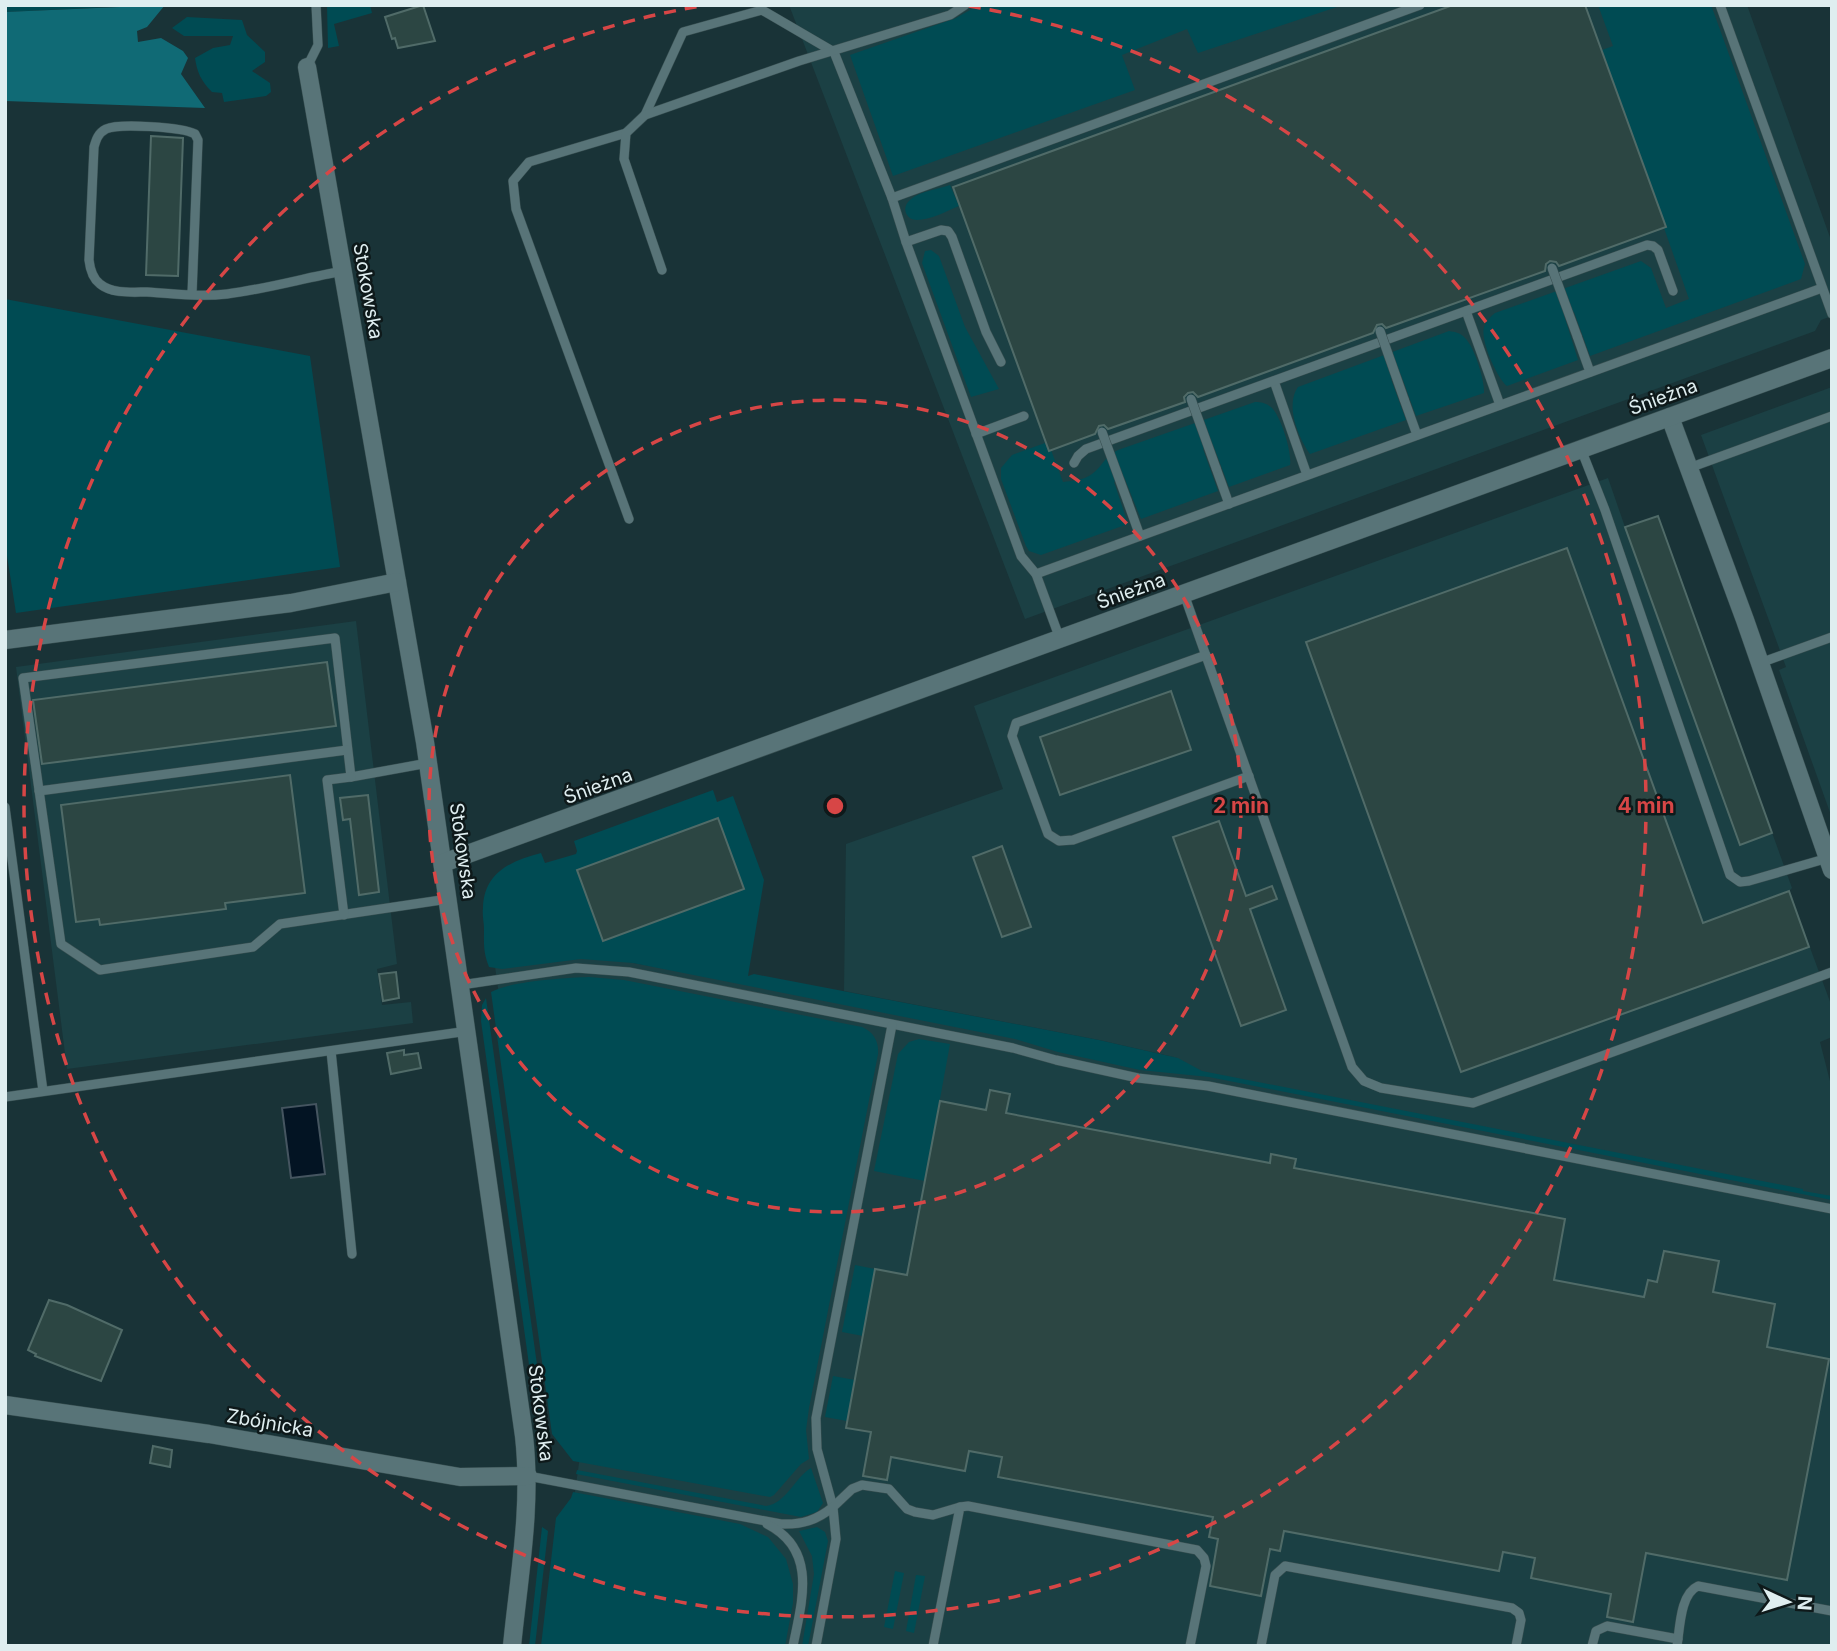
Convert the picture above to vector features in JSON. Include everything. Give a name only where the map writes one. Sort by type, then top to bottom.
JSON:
[{"type":"street","name":"Stokowska","points":[[307,67],[428,763],[468,1031],[528,1476],[526,1520],[512,1646]]},
{"type":"street","name":"Śnieżna","points":[[443,863],[1832,358]]},
{"type":"street","points":[[1670,417],[1830,864]]},
{"type":"street","points":[[5,640],[291,603],[397,582]]},
{"type":"street","name":"Zbójnicka","points":[[5,1405],[209,1434],[460,1477],[528,1476]]},
{"type":"lane","points":[[307,67],[318,45],[316,5]]},
{"type":"lane","points":[[629,519],[516,209],[513,181],[529,162],[625,133],[645,115],[799,61],[950,15],[965,5]]},
{"type":"lane","points":[[892,198],[1420,5]]},
{"type":"lane","points":[[1720,5],[1832,314]]},
{"type":"lane","points":[[645,115],[683,32],[762,10],[834,52],[892,198],[1021,556],[1036,574],[1060,639]]},
{"type":"lane","points":[[192,294],[198,141],[195,134],[179,128],[106,129],[97,136],[94,147],[89,260],[91,272],[98,283],[108,289],[120,291],[192,294],[228,294],[343,271]]},
{"type":"lane","points":[[625,133],[624,159],[662,270]]},
{"type":"lane","points":[[906,242],[941,230],[948,231],[986,332],[1001,362]]},
{"type":"lane","points":[[1074,463],[1086,449],[1647,245],[1658,250],[1674,291]]},
{"type":"lane","points":[[1552,268],[1590,372]]},
{"type":"lane","points":[[1036,574],[1822,288]]},
{"type":"lane","points":[[1466,311],[1500,405]]},
{"type":"lane","points":[[1380,331],[1417,435]]},
{"type":"lane","points":[[1274,381],[1307,475]]},
{"type":"lane","points":[[1191,400],[1229,504]]},
{"type":"lane","points":[[976,433],[1024,415]]},
{"type":"lane","points":[[1689,468],[1832,416]]},
{"type":"lane","points":[[1102,432],[1140,537]]},
{"type":"lane","points":[[1581,449],[1605,510],[1730,875],[1740,882],[1830,864]]},
{"type":"lane","points":[[1184,594],[1352,1066],[1364,1081],[1381,1087],[1473,1103],[1832,972]]},
{"type":"lane","points":[[1760,663],[1832,637]]},
{"type":"lane","points":[[351,777],[335,638],[23,678],[61,944],[100,970],[253,947],[280,923],[448,900]]},
{"type":"lane","points":[[1206,655],[1016,723],[1012,736],[1048,834],[1059,841],[1073,840],[1249,776]]},
{"type":"lane","points":[[39,791],[347,750]]},
{"type":"lane","points":[[344,915],[327,780],[428,763]]},
{"type":"lane","points":[[5,807],[43,1091]]},
{"type":"lane","points":[[461,985],[565,969],[613,970],[1013,1048],[1138,1078],[1208,1086],[1832,1209]]},
{"type":"lane","points":[[816,1646],[836,1539],[833,1507],[817,1449],[816,1418],[892,1025]]},
{"type":"lane","points":[[5,1097],[468,1031]]},
{"type":"lane","points":[[331,1051],[352,1254]]},
{"type":"lane","points":[[528,1476],[781,1524],[804,1523],[823,1515],[852,1489],[862,1485],[889,1489],[907,1509],[915,1512],[933,1515],[968,1506],[1196,1549],[1203,1555],[1206,1566],[1190,1646]]},
{"type":"lane","points":[[933,1646],[960,1507]]},
{"type":"lane","points":[[759,1520],[776,1529],[789,1541],[803,1571],[803,1593],[793,1646]]},
{"type":"lane","points":[[1261,1646],[1275,1575],[1285,1566],[1515,1609],[1521,1620],[1516,1646]]},
{"type":"lane","points":[[1592,1646],[1597,1631],[1607,1626],[1677,1643],[1688,1593],[1698,1586],[1832,1611]]},
{"type":"shaded area","points":[[5,5],[156,5],[5,12]]},
{"type":"shaded area","points":[[165,5],[147,27],[137,31],[138,42],[161,38],[183,51],[188,58],[181,74],[205,108],[5,101],[5,12]]},
{"type":"shaded area","points":[[327,5],[370,5],[372,13],[334,24],[339,46],[328,48]]},
{"type":"shaded area","points":[[789,5],[1747,5],[1832,243],[1832,316],[1821,320],[1815,331],[1025,619]]},
{"type":"shaded area","points":[[979,5],[1343,5],[1198,53],[1187,29],[1122,55],[1135,90],[893,176],[850,55],[956,18]]},
{"type":"shaded area","points":[[1598,5],[1711,5],[1805,264],[1801,279],[1590,356],[1574,312],[1564,315],[1578,360],[1507,386],[1494,367],[1484,341],[1484,327],[1495,313],[1641,261],[1651,268],[1666,308],[1689,299],[1602,50],[1613,46]]},
{"type":"shaded area","points":[[187,17],[242,20],[247,35],[265,52],[265,62],[252,71],[270,83],[271,92],[266,96],[224,102],[222,93],[212,92],[200,76],[195,58],[213,48],[230,45],[233,36],[184,36],[172,28]]},
{"type":"shaded area","points":[[950,185],[959,206],[922,220],[913,220],[908,216],[905,207],[913,198]]},
{"type":"shaded area","points":[[931,250],[939,256],[965,327],[999,389],[971,397],[922,263],[925,251]]},
{"type":"shaded area","points":[[5,299],[310,356],[340,567],[16,613],[5,543]]},
{"type":"shaded area","points":[[1449,331],[1462,335],[1472,348],[1481,372],[1484,393],[1416,416],[1401,375],[1391,379],[1406,420],[1310,454],[1301,439],[1293,412],[1294,394],[1298,387]]},
{"type":"shaded area","points":[[1832,387],[1832,818],[1779,670],[1786,667],[1701,435]]},
{"type":"shaded area","points":[[1255,402],[1269,406],[1275,412],[1288,443],[1290,465],[1229,487],[1213,445],[1203,449],[1218,491],[1141,519],[1124,477],[1114,482],[1128,524],[1041,555],[1029,551],[1001,479],[1001,468],[1012,455],[1045,443],[1048,451],[1051,450],[1063,482],[1078,480],[1092,474],[1118,450]]},
{"type":"shaded area","points":[[1608,478],[1625,527],[1658,516],[1832,1007],[1832,1037],[1820,1042],[1832,1089],[1832,1646],[548,1646],[580,1456],[559,1428],[494,959],[559,950],[1178,1058],[1099,1040],[844,991],[846,844],[1003,789],[974,706]]},
{"type":"shaded area","points":[[356,621],[397,964],[377,969],[382,1005],[411,1002],[413,1023],[67,1069],[16,667]]},
{"type":"shaded area","points":[[713,790],[717,802],[733,796],[764,880],[748,976],[754,974],[1099,1040],[1178,1058],[1202,1071],[1803,1189],[1832,1196],[1832,1200],[1209,1077],[1140,1070],[1058,1052],[1015,1039],[633,963],[581,959],[502,969],[489,967],[484,948],[483,908],[488,885],[501,870],[519,860],[541,853],[545,863],[576,854],[574,841]]},
{"type":"shaded area","points":[[589,977],[624,980],[862,1027],[873,1035],[877,1042],[878,1054],[809,1408],[806,1430],[809,1459],[770,1497],[573,1461],[552,1434],[491,992],[524,983]]},
{"type":"shaded area","points":[[486,998],[545,1422],[538,1429],[481,1021],[482,1005]]},
{"type":"shaded area","points":[[919,1039],[950,1044],[925,1181],[874,1171],[898,1054],[909,1042]]},
{"type":"shaded area","points":[[316,1104],[325,1174],[291,1178],[282,1108]]},
{"type":"shaded area","points":[[855,1265],[875,1269],[863,1336],[842,1332]]},
{"type":"shaded area","points":[[833,1376],[855,1380],[847,1421],[825,1417]]},
{"type":"shaded area","points":[[811,1468],[823,1503],[817,1512],[801,1517],[576,1474],[577,1470],[766,1506],[780,1500]]},
{"type":"shaded area","points":[[573,1492],[740,1524],[768,1537],[786,1559],[793,1584],[793,1603],[785,1646],[541,1646],[556,1518]]},
{"type":"shaded area","points":[[542,1527],[548,1531],[535,1646],[529,1646]]},
{"type":"shaded area","points":[[817,1527],[825,1532],[828,1541],[808,1646],[802,1646],[814,1574],[812,1556],[799,1531]]},
{"type":"shaded area","points":[[895,1571],[904,1573],[893,1629],[884,1627]]},
{"type":"shaded area","points":[[916,1575],[925,1576],[914,1633],[906,1631]]},
{"type":"building","points":[[423,5],[435,41],[398,48],[385,17]]},
{"type":"building","points":[[1453,5],[1585,5],[1666,227],[1559,266],[1550,261],[1546,264],[1545,271],[1386,328],[1382,324],[1377,325],[1373,333],[1198,397],[1193,392],[1188,393],[1184,397],[1185,402],[1108,429],[1104,425],[1099,426],[1095,434],[1049,451],[953,187]]},
{"type":"building","points":[[151,136],[183,138],[178,276],[146,275]]},
{"type":"building","points":[[1658,516],[1772,833],[1740,845],[1625,527]]},
{"type":"building","points":[[1567,548],[1703,923],[1789,891],[1809,947],[1461,1072],[1306,642]]},
{"type":"building","points":[[327,662],[336,726],[42,764],[33,700]]},
{"type":"building","points":[[1171,691],[1191,750],[1060,795],[1040,737]]},
{"type":"building","points":[[290,775],[305,893],[225,903],[226,909],[100,925],[99,919],[76,922],[61,805]]},
{"type":"building","points":[[368,795],[379,892],[359,895],[350,819],[343,820],[340,798]]},
{"type":"building","points":[[718,818],[744,889],[603,941],[577,870]]},
{"type":"building","points":[[1219,821],[1246,896],[1272,886],[1277,899],[1250,909],[1286,1010],[1241,1026],[1173,837]]},
{"type":"building","points":[[1002,846],[1031,927],[1002,937],[973,857]]},
{"type":"building","points":[[396,972],[399,998],[383,1001],[379,974]]},
{"type":"building","points":[[404,1050],[404,1055],[418,1053],[421,1068],[391,1074],[387,1053]]},
{"type":"building","points":[[990,1090],[1010,1094],[1006,1113],[1270,1163],[1271,1154],[1296,1159],[1294,1168],[1565,1219],[1554,1280],[1644,1297],[1648,1280],[1657,1282],[1664,1251],[1719,1261],[1713,1292],[1775,1304],[1767,1347],[1829,1359],[1787,1580],[1646,1553],[1633,1622],[1607,1617],[1611,1594],[1531,1578],[1535,1558],[1503,1552],[1499,1571],[1284,1531],[1280,1551],[1270,1549],[1261,1596],[1210,1586],[1218,1539],[1209,1537],[1213,1517],[998,1477],[1002,1457],[969,1451],[965,1471],[891,1457],[887,1480],[863,1476],[871,1432],[846,1428],[875,1269],[907,1275],[940,1101],[986,1110]]},
{"type":"building","points":[[49,1300],[67,1305],[122,1330],[101,1381],[35,1356],[36,1354],[28,1350]]},
{"type":"building","points":[[153,1446],[172,1450],[170,1467],[150,1463]]}]
